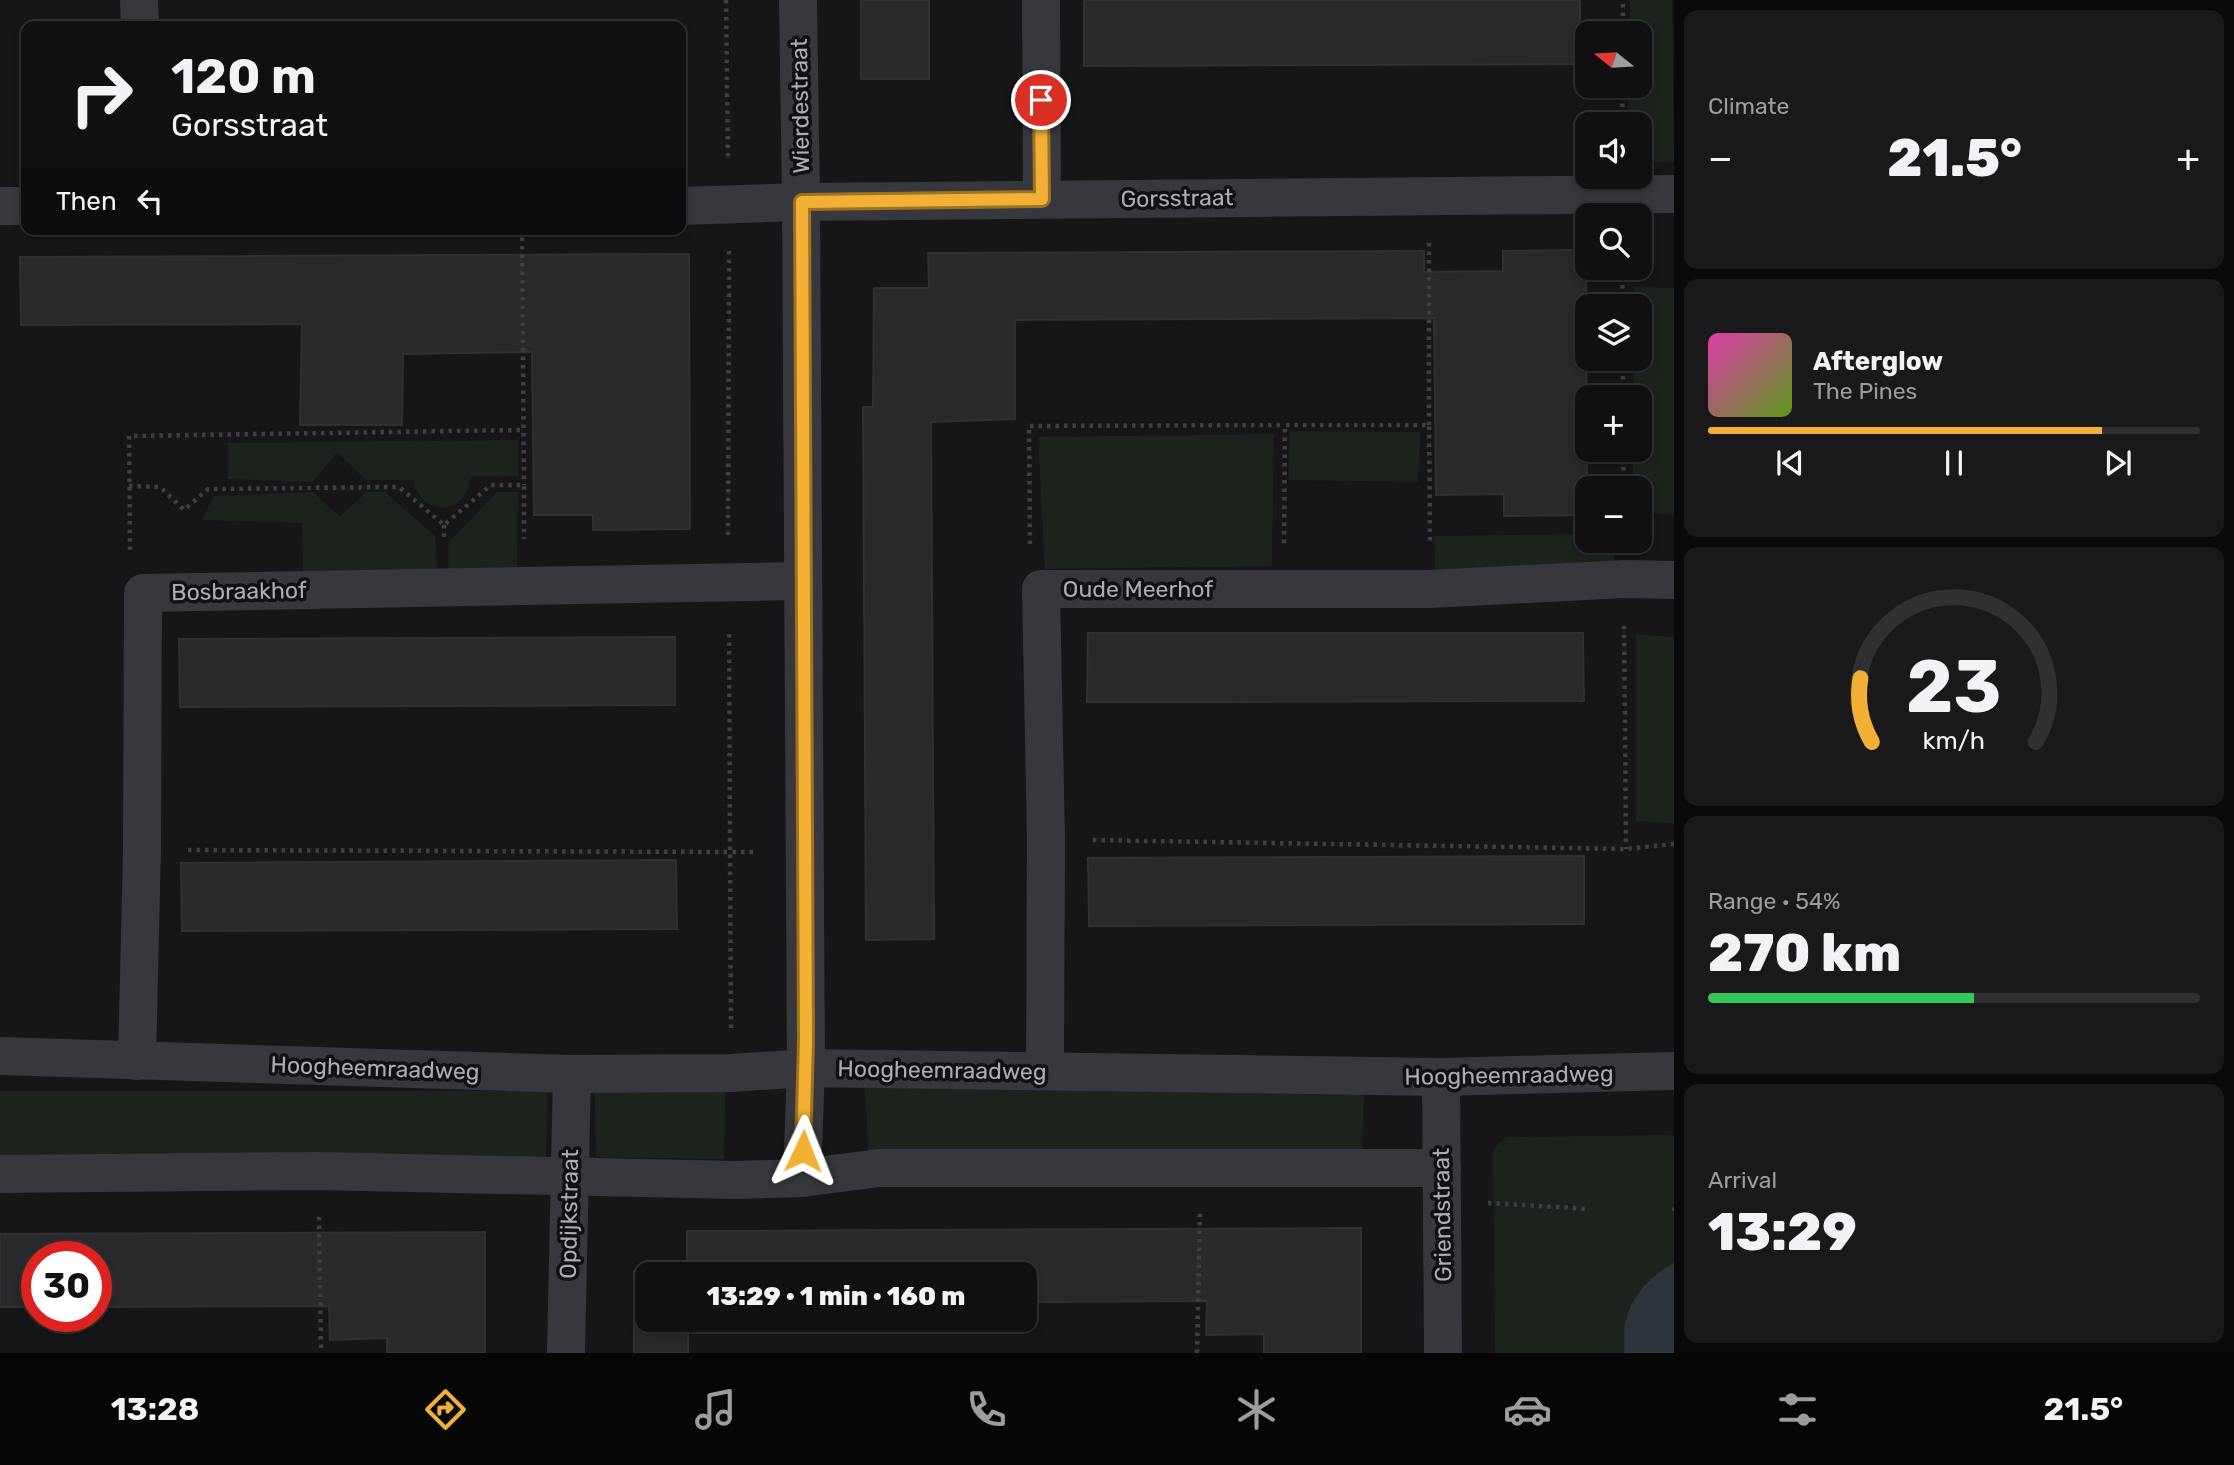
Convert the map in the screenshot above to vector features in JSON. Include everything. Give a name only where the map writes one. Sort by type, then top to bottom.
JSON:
[{"type":"street","points":[[139,0],[140,21]]},
{"type":"street","name":"Wierdestraat","points":[[798,0],[802,202],[806,1068],[802,1178]]},
{"type":"street","points":[[1041,0],[1042,199]]},
{"type":"street","name":"Gorsstraat","points":[[686,206],[1042,199],[1674,194]]},
{"type":"street","points":[[0,206],[21,206]]},
{"type":"street","name":"Oude Meerhof","points":[[1045,1071],[1046,839],[1041,589],[1430,589],[1624,579],[1674,580]]},
{"type":"street","name":"Bosbraakhof","points":[[137,1061],[142,849],[143,593],[803,581]]},
{"type":"street","name":"Hoogheemraadweg","points":[[0,1056],[572,1074],[732,1073],[806,1068],[1441,1077],[1674,1072]]},
{"type":"street","name":"Opdijkstraat","points":[[566,1353],[572,1074]]},
{"type":"street","name":"Griendstraat","points":[[1441,1077],[1443,1353]]},
{"type":"street","points":[[0,1174],[318,1171],[734,1180],[802,1178],[879,1168],[1200,1168],[1442,1185]]},
{"type":"path","points":[[715,538],[729,538],[726,0]]},
{"type":"path","points":[[1623,0],[1623,21]]},
{"type":"path","points":[[1430,195],[1430,589]]},
{"type":"path","points":[[522,235],[523,586]]},
{"type":"path","points":[[1283,589],[1285,425]]},
{"type":"path","points":[[1041,589],[1030,566],[1029,426],[1429,425]]},
{"type":"path","points":[[143,593],[131,574],[129,436],[522,430]]},
{"type":"path","points":[[129,486],[160,487],[184,510],[208,489],[398,487],[444,526],[491,485],[524,485]]},
{"type":"path","points":[[524,540],[537,540]]},
{"type":"path","points":[[1624,579],[1626,849]]},
{"type":"path","points":[[729,582],[732,1073]]},
{"type":"path","points":[[1046,839],[1626,849],[1674,844]]},
{"type":"path","points":[[142,849],[805,851]]},
{"type":"path","points":[[1197,1353],[1200,1168]]},
{"type":"path","points":[[318,1171],[321,1353]]},
{"type":"path","points":[[1442,1185],[1588,1209]]},
{"type":"path","points":[[1674,1203],[1674,1211]]},
{"type":"shaded area","points":[[1630,0],[1672,0],[1674,162],[1652,163],[1652,112],[1628,112],[1629,98],[1652,98],[1652,21],[1630,21]]},
{"type":"shaded area","points":[[1634,287],[1674,288],[1674,515],[1652,513],[1652,476],[1633,476],[1633,462],[1652,462],[1652,385],[1634,385],[1634,371],[1652,371],[1652,294],[1634,294]]},
{"type":"shaded area","points":[[1290,431],[1420,432],[1418,482],[1289,480]]},
{"type":"shaded area","points":[[1274,434],[1272,566],[1045,569],[1038,437]]},
{"type":"shaded area","points":[[518,440],[518,476],[471,477],[468,490],[462,499],[444,507],[425,501],[413,480],[366,480],[337,452],[313,482],[228,479],[228,443]]},
{"type":"shaded area","points":[[313,492],[340,517],[366,492],[385,492],[435,536],[437,576],[303,580],[302,523],[202,520],[214,496]]},
{"type":"shaded area","points":[[497,492],[518,492],[517,574],[449,576],[449,542]]},
{"type":"shaded area","points":[[1575,534],[1575,553],[1614,553],[1614,567],[1435,570],[1434,536]]},
{"type":"shaded area","points":[[1636,634],[1674,637],[1674,823],[1636,821]]},
{"type":"shaded area","points":[[1364,1087],[1362,1154],[869,1156],[865,1088]]},
{"type":"shaded area","points":[[725,1088],[724,1159],[596,1157],[595,1091]]},
{"type":"shaded area","points":[[0,1091],[547,1091],[546,1162],[0,1162]]},
{"type":"shaded area","points":[[1674,1135],[1674,1353],[1495,1353],[1493,1150],[1506,1137]]},
{"type":"shaded area","points":[[1674,1263],[1674,1353],[1624,1353],[1625,1324],[1633,1302],[1651,1279]]},
{"type":"building","points":[[861,0],[929,0],[929,79],[861,79]]},
{"type":"building","points":[[1084,0],[1580,0],[1580,21],[1575,21],[1575,64],[1084,66]]},
{"type":"building","points":[[1575,250],[1575,280],[1586,280],[1586,294],[1575,294],[1575,371],[1586,371],[1586,385],[1575,385],[1575,462],[1587,462],[1587,476],[1575,476],[1575,515],[1504,516],[1504,494],[1436,495],[1434,318],[1015,320],[1015,419],[931,422],[934,939],[866,940],[863,407],[873,407],[874,288],[929,288],[928,253],[1424,251],[1424,272],[1503,271],[1503,251]]},
{"type":"building","points":[[689,254],[690,529],[593,530],[593,515],[534,515],[532,352],[403,354],[402,425],[300,425],[302,324],[21,325],[20,257]]},
{"type":"building","points":[[1088,633],[1583,633],[1584,701],[1087,702]]},
{"type":"building","points":[[675,637],[675,705],[180,707],[179,639]]},
{"type":"building","points":[[1584,856],[1584,924],[1089,926],[1088,858]]},
{"type":"building","points":[[676,860],[677,929],[182,931],[181,863]]},
{"type":"building","points":[[1361,1228],[1361,1353],[1264,1353],[1264,1334],[1206,1335],[1207,1301],[1037,1302],[1037,1262],[687,1262],[687,1231]]},
{"type":"building","points":[[485,1232],[485,1353],[387,1353],[387,1338],[330,1340],[329,1306],[112,1307],[112,1241],[21,1241],[21,1307],[0,1307],[0,1234]]},
{"type":"building","points":[[634,1271],[635,1332],[688,1332],[688,1353],[634,1353]]},
{"type":"route","points":[[803,1151],[806,1041],[802,202],[1042,199],[1041,100]]}]
